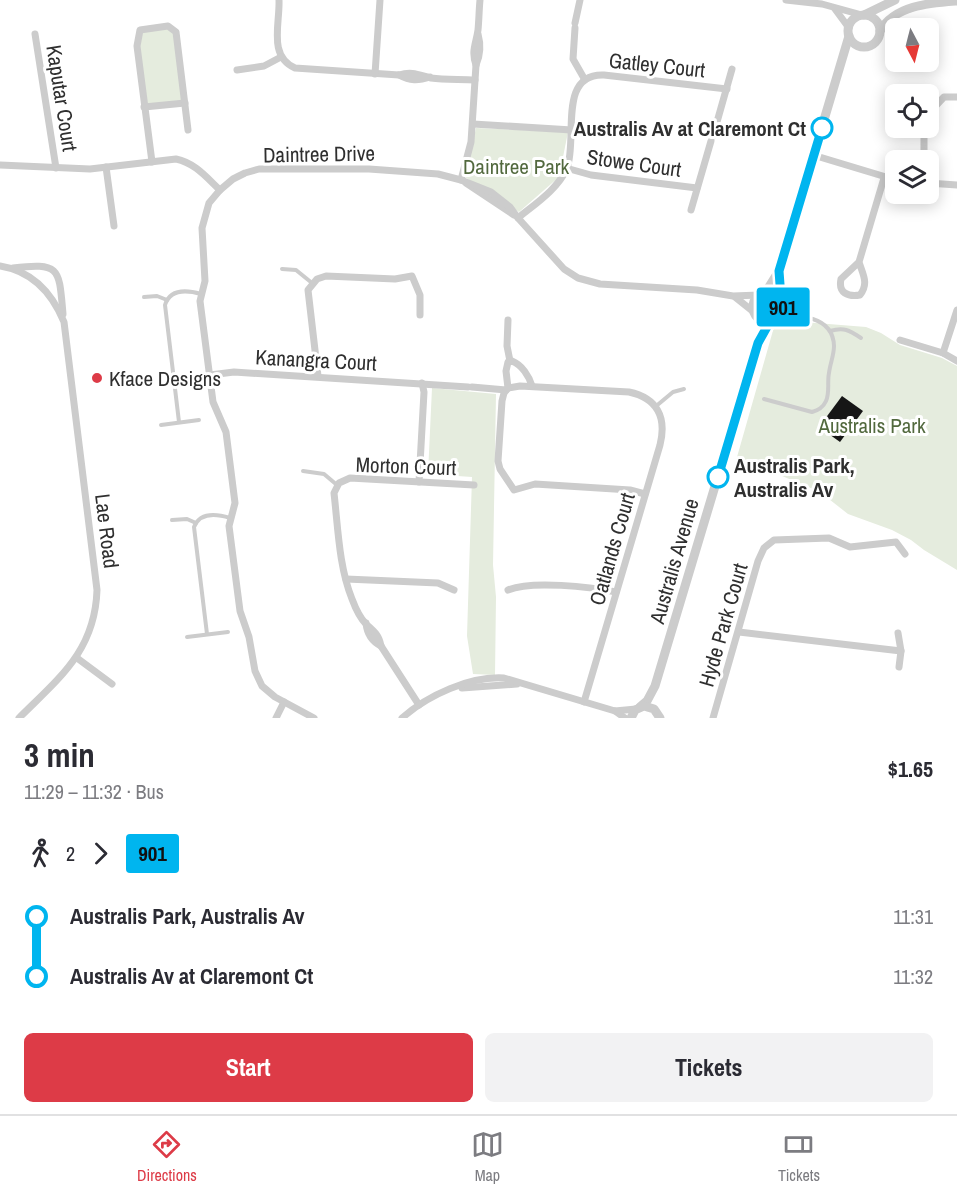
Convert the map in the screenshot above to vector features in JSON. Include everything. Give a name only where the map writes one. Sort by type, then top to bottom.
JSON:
[{"type":"street","points":[[279,0],[277,41],[281,57],[291,66],[301,69],[375,74],[399,75],[408,72],[420,73],[430,78],[475,80]]},
{"type":"street","points":[[375,74],[380,0]]},
{"type":"street","points":[[461,180],[471,148],[476,65],[480,56],[481,44],[478,34],[480,0]]},
{"type":"street","name":"Gatley Court","points":[[580,0],[575,25],[574,64],[585,80]]},
{"type":"street","points":[[786,0],[833,8],[877,21],[880,31],[879,38],[873,44],[861,46],[842,64]]},
{"type":"street","points":[[779,271],[781,313],[775,320],[765,321],[756,314],[754,304],[779,271],[842,64],[853,20],[895,0]]},
{"type":"street","points":[[880,31],[889,19],[906,10],[931,3],[957,1]]},
{"type":"street","points":[[833,8],[841,15],[853,42],[861,46]]},
{"type":"street","points":[[152,162],[137,46],[140,30],[168,26],[176,32],[188,130]]},
{"type":"street","name":"Kaputar Court","points":[[35,34],[56,168]]},
{"type":"street","points":[[237,70],[264,66],[281,57]]},
{"type":"street","name":"Gatley Court","points":[[712,139],[732,69]]},
{"type":"street","name":"Gatley Court","points":[[518,218],[555,185],[566,168],[570,157],[575,93],[585,80],[600,74],[727,89]]},
{"type":"street","points":[[939,102],[944,97],[957,97]]},
{"type":"street","points":[[144,107],[185,103]]},
{"type":"street","points":[[472,124],[572,130]]},
{"type":"street","name":"Stowe Court","points":[[691,210],[712,139]]},
{"type":"street","points":[[813,155],[884,178],[859,262],[844,274],[840,282],[843,292],[850,296],[860,295],[865,286],[865,278],[859,262]]},
{"type":"street","points":[[0,165],[56,168],[106,167],[169,159],[182,160],[197,168],[220,190]]},
{"type":"street","points":[[106,167],[114,226]]},
{"type":"street","name":"Stowe Court","points":[[566,168],[604,177],[697,188]]},
{"type":"street","name":"Daintree Drive","points":[[314,718],[266,690],[256,676],[250,641],[238,602],[229,526],[235,503],[226,432],[213,402],[200,304],[206,281],[202,228],[209,203],[220,190],[239,176],[266,169],[396,170],[438,174],[490,191],[510,207],[564,269],[585,280],[600,284],[706,290],[733,296],[761,294]]},
{"type":"street","points":[[939,184],[957,185]]},
{"type":"street","name":"Lae Road","points":[[0,266],[12,268],[45,266],[53,269],[61,283],[97,590],[93,625],[77,658],[19,718]]},
{"type":"street","name":"Lae Road","points":[[12,268],[43,287],[64,322]]},
{"type":"street","points":[[318,376],[308,290],[318,279],[326,276],[395,279],[412,276],[420,296],[420,315]]},
{"type":"street","points":[[761,294],[774,293],[782,301]]},
{"type":"street","name":"Daintree Drive","points":[[733,296],[756,314]]},
{"type":"street","points":[[944,353],[957,310]]},
{"type":"street","name":"Australis Avenue","points":[[756,314],[758,343]]},
{"type":"street","points":[[508,320],[507,346],[510,361],[506,371],[507,389],[502,401],[498,461],[500,469],[514,490],[535,484],[630,490],[645,494]]},
{"type":"street","name":"Australis Avenue","points":[[632,718],[639,707],[647,701],[655,686],[758,343],[768,325],[775,320]]},
{"type":"street","points":[[900,340],[944,353],[957,361]]},
{"type":"street","points":[[510,361],[517,363],[529,377],[532,386]]},
{"type":"street","name":"Kanangra Court","points":[[210,375],[234,372],[507,389]]},
{"type":"street","points":[[419,482],[424,392],[422,383]]},
{"type":"street","points":[[507,389],[515,386],[532,386],[629,392],[646,398],[655,406]]},
{"type":"street","name":"Oatlands Court","points":[[584,702],[663,430],[661,418],[655,406]]},
{"type":"street","name":"Morton Court","points":[[419,705],[372,628],[366,623],[352,601],[346,579],[334,493],[338,485],[350,478],[474,485]]},
{"type":"street","name":"Hyde Park Court","points":[[713,718],[758,561],[764,548],[774,540],[829,538],[850,547],[896,542],[905,554]]},
{"type":"street","points":[[346,579],[438,583],[454,590]]},
{"type":"street","points":[[508,590],[529,585],[616,592]]},
{"type":"street","points":[[739,632],[901,651]]},
{"type":"street","points":[[898,633],[901,651],[899,667]]},
{"type":"street","points":[[77,658],[112,684]]},
{"type":"street","points":[[402,718],[439,694],[475,680],[489,678],[504,678],[615,711],[625,718]]},
{"type":"street","name":"Australis Avenue","points":[[655,686],[659,716]]},
{"type":"street","points":[[276,718],[284,702]]},
{"type":"street","points":[[615,711],[651,707],[659,716]]},
{"type":"lane","points":[[282,269],[296,270],[312,283]]},
{"type":"lane","points":[[179,422],[165,309],[166,300],[178,292],[201,294]]},
{"type":"lane","points":[[144,297],[157,296],[166,300]]},
{"type":"lane","points":[[764,399],[807,412],[816,411],[824,405],[828,395],[828,374],[834,350],[830,331],[817,320],[801,316],[787,308],[782,301]]},
{"type":"lane","points":[[775,320],[801,316]]},
{"type":"lane","points":[[830,331],[848,329],[861,338]]},
{"type":"lane","points":[[655,406],[674,392],[684,389]]},
{"type":"lane","points":[[161,425],[199,420]]},
{"type":"lane","name":"Morton Court","points":[[303,471],[324,474],[338,485]]},
{"type":"lane","points":[[207,634],[194,535],[196,523],[202,517],[212,515],[230,518]]},
{"type":"lane","points":[[172,520],[184,519],[196,523]]},
{"type":"lane","points":[[187,637],[228,632]]},
{"type":"green space","points":[[168,26],[176,32],[185,103],[144,107],[137,46],[140,30]]},
{"type":"green space","name":"Daintree Park","points":[[476,128],[568,132],[559,177],[519,212],[465,177]]},
{"type":"green space","name":"Australis Park","points":[[791,321],[866,327],[900,345],[942,358],[957,366],[957,570],[892,530],[848,514],[820,492],[737,457],[774,327]]},
{"type":"green space","points":[[432,388],[496,394],[493,565],[496,597],[495,675],[473,674],[467,636],[472,477],[428,474]]},
{"type":"building","points":[[842,396],[863,411],[840,442],[819,427]]},
{"type":"bus line","name":"901","points":[[718,477],[758,343],[768,325],[779,316],[783,309],[779,292],[779,271],[822,128]]},
{"type":"place","name":"Australis Av at Claremont Ct","points":[[822,128]]},
{"type":"place","name":"Kface Designs","points":[[97,378]]},
{"type":"place","name":"Australis Park, Australis Av","points":[[718,477]]}]
